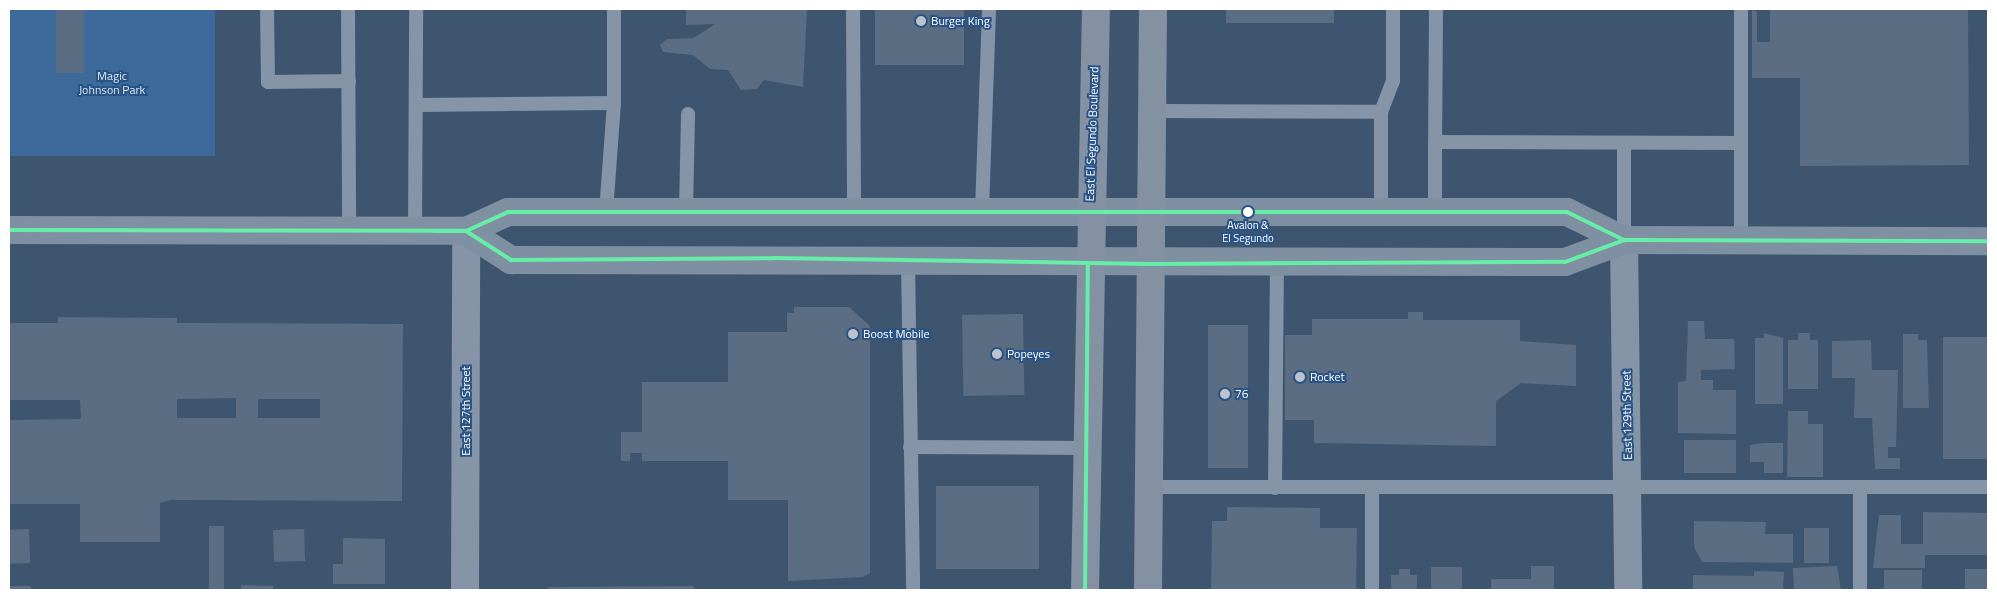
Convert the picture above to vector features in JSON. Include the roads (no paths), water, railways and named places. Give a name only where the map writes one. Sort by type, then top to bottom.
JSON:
[{"type":"main road","name":"East El Segundo Boulevard","points":[[1085,590],[1089,211],[1096,9]]},
{"type":"main road","points":[[1148,590],[1149,212],[1153,9]]},
{"type":"main road","points":[[9,230],[466,231],[508,212],[1089,211],[1435,214],[1567,212],[1624,240]]},
{"type":"main road","points":[[466,231],[511,260],[908,261],[1088,264],[1565,262],[1624,240],[1988,241]]},
{"type":"street","name":"East 127th Street","points":[[465,590],[466,231]]},
{"type":"street","name":"East 129th Street","points":[[1624,240],[1628,590]]},
{"type":"lane","points":[[267,9],[268,82],[349,81]]},
{"type":"lane","points":[[348,9],[349,231]]},
{"type":"lane","points":[[415,231],[416,9]]},
{"type":"lane","points":[[606,212],[614,103],[614,9]]},
{"type":"lane","points":[[853,9],[854,212]]},
{"type":"lane","points":[[982,211],[989,9]]},
{"type":"lane","points":[[1381,213],[1381,112],[1393,81],[1393,9]]},
{"type":"lane","points":[[1435,214],[1436,9]]},
{"type":"lane","points":[[1741,9],[1741,240]]},
{"type":"lane","points":[[417,104],[614,103]]},
{"type":"lane","points":[[1151,111],[1381,112]]},
{"type":"lane","points":[[686,211],[688,114]]},
{"type":"lane","points":[[1435,142],[1741,143]]},
{"type":"lane","points":[[1624,143],[1624,240]]},
{"type":"lane","points":[[908,261],[912,590]]},
{"type":"lane","points":[[1275,488],[1277,263]]},
{"type":"lane","points":[[910,447],[1086,448]]},
{"type":"lane","points":[[1148,487],[1988,487]]},
{"type":"lane","points":[[1372,488],[1372,590]]},
{"type":"lane","points":[[1860,488],[1860,590]]},
{"type":"place","name":"Burger King","points":[[921,21]]},
{"type":"place","name":"Avalon & El Segundo","points":[[1248,212]]},
{"type":"place","name":"Boost Mobile","points":[[853,334]]},
{"type":"place","name":"Popeyes","points":[[997,354]]},
{"type":"place","name":"Rocket","points":[[1300,377]]},
{"type":"place","name":"76","points":[[1225,394]]},
{"type":"park label","name":"Magic Johnson Park","points":[[112,83]]}]
